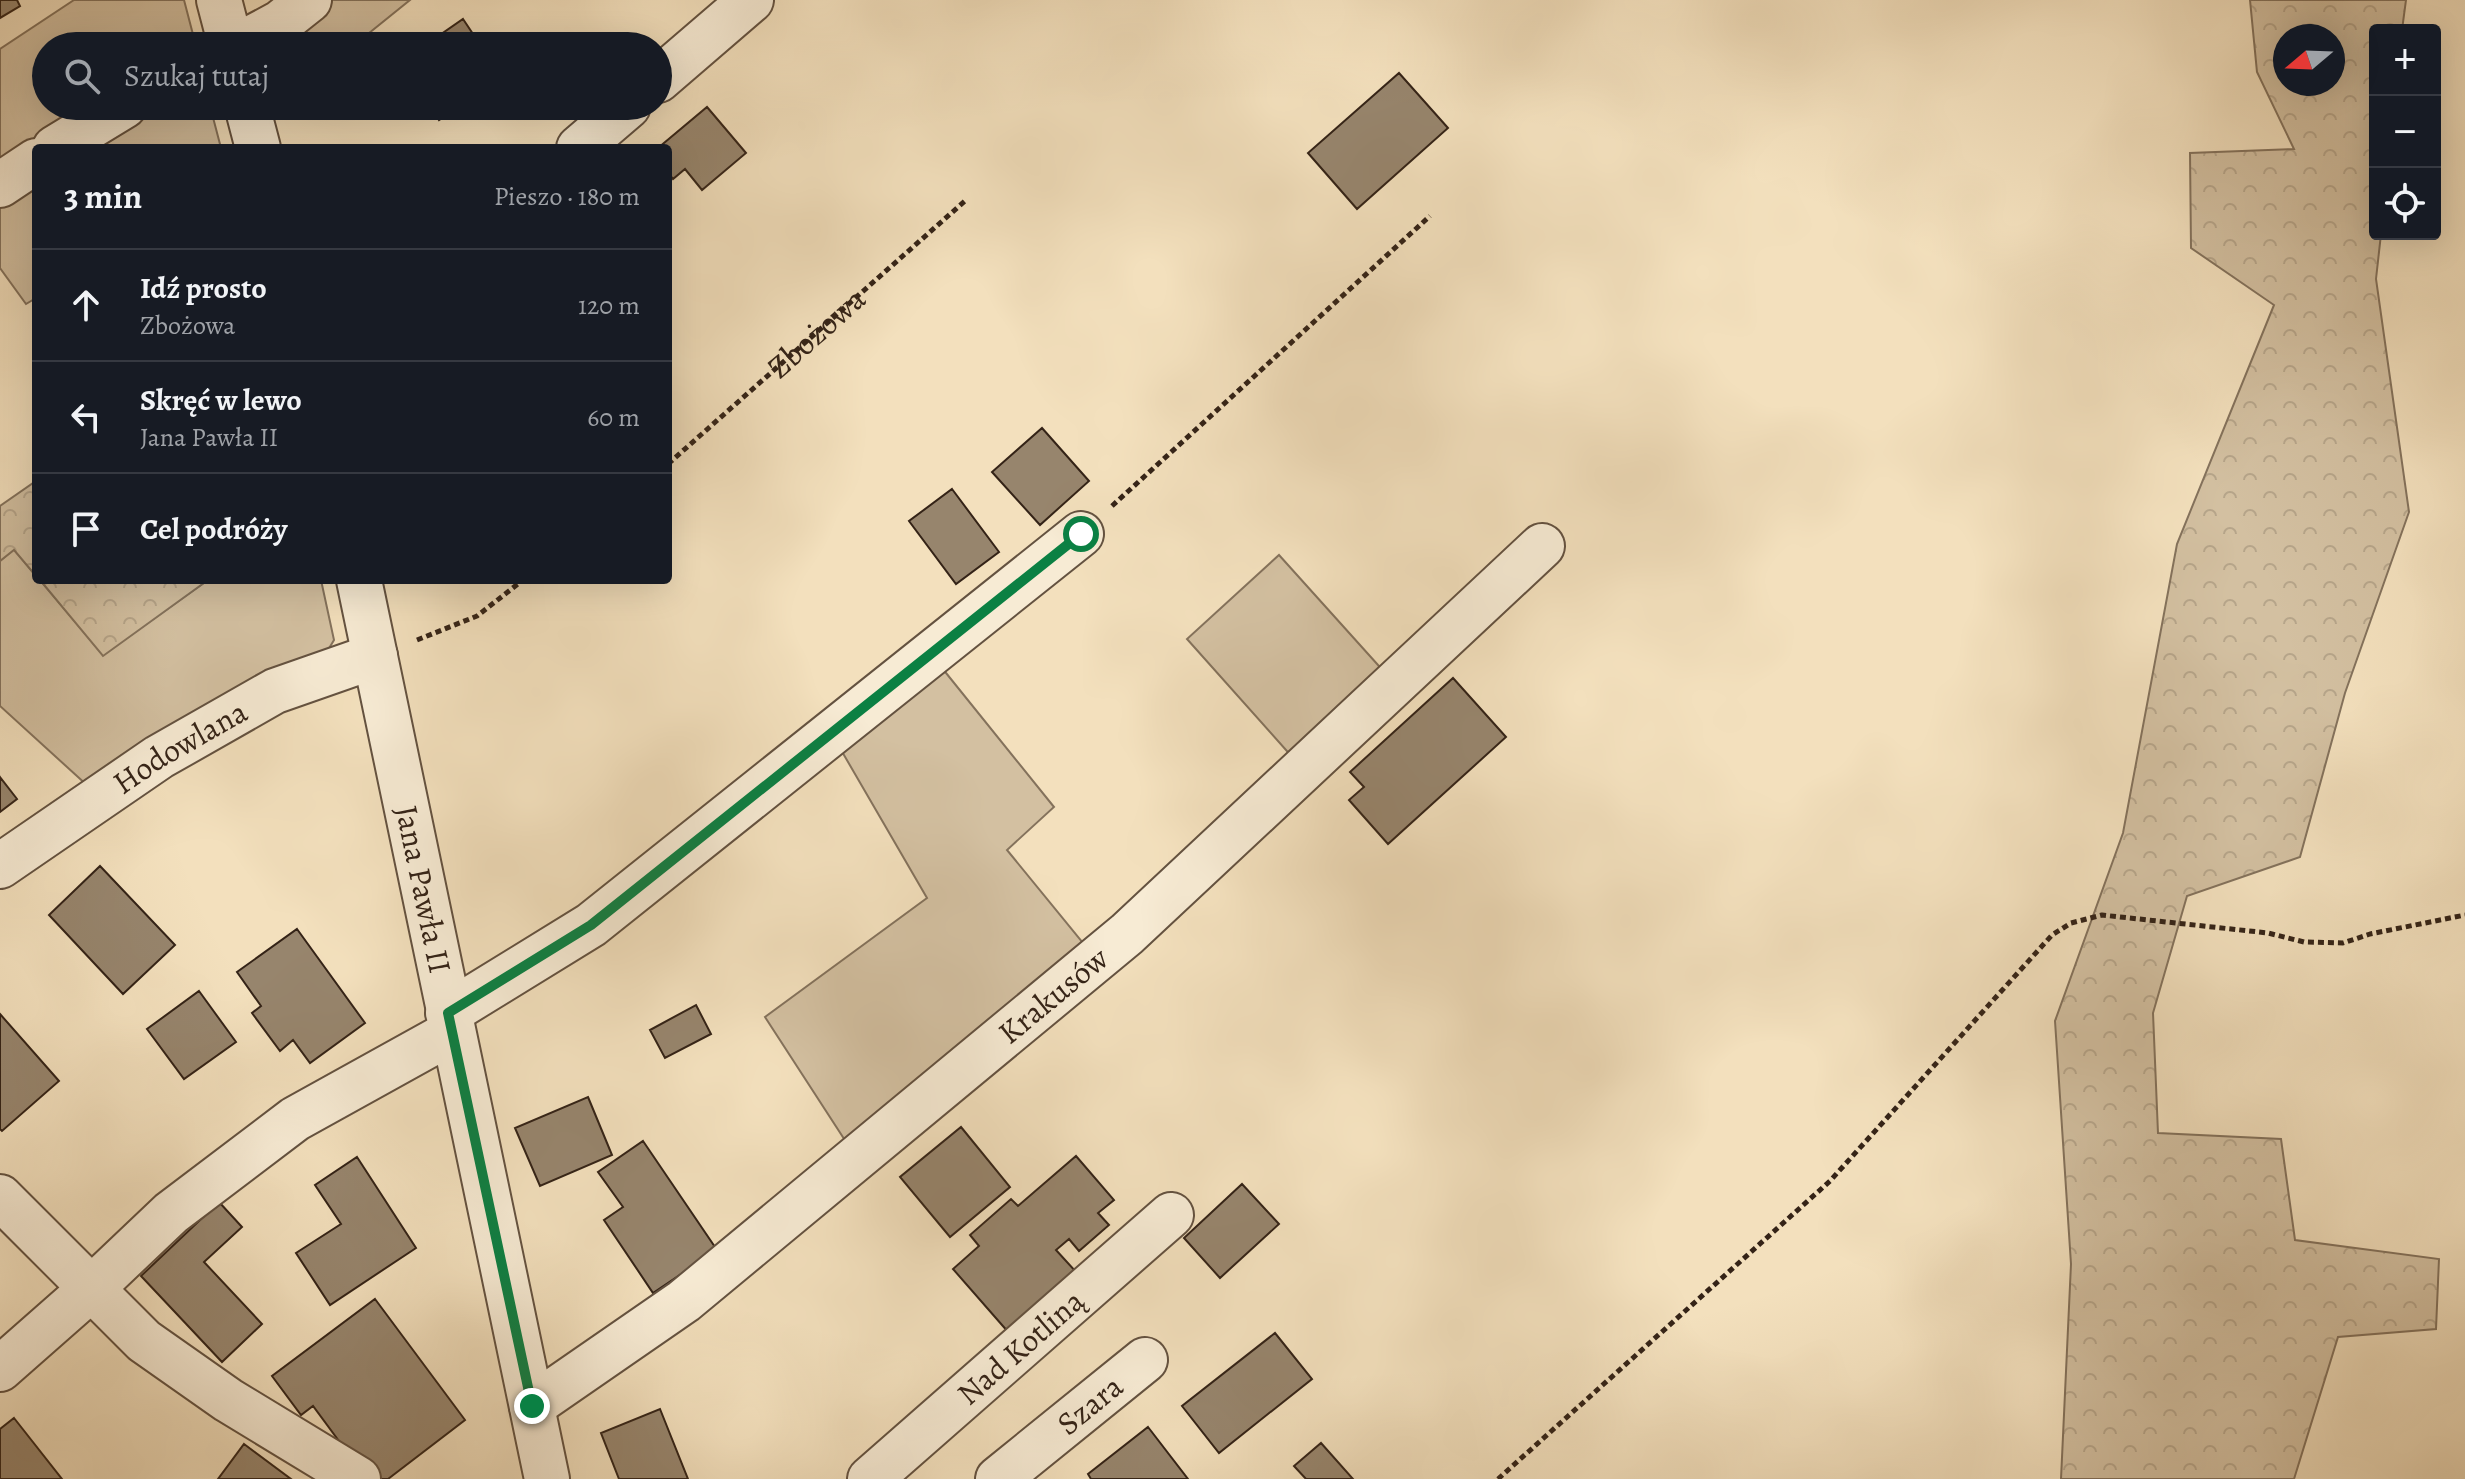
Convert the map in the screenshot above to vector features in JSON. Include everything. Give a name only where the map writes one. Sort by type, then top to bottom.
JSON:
[{"type":"street","points":[[219,0],[227,32]]},
{"type":"street","points":[[263,32],[309,0]]},
{"type":"street","points":[[672,68],[751,0]]},
{"type":"street","points":[[62,144],[101,120]]},
{"type":"street","points":[[251,120],[257,144]]},
{"type":"street","points":[[584,144],[612,120]]},
{"type":"street","points":[[0,185],[32,164]]},
{"type":"street","points":[[0,1369],[171,1213],[295,1119],[450,1023],[591,925],[1081,534]]},
{"type":"street","name":"Krakusów","points":[[532,1406],[684,1301],[1127,934],[1542,546]]},
{"type":"street","name":"Jana Pawła II","points":[[360,584],[547,1479]]},
{"type":"street","name":"Hodowlana","points":[[0,866],[159,757],[262,698],[375,656]]},
{"type":"street","points":[[0,1197],[144,1341],[228,1400],[358,1479]]},
{"type":"street","name":"Nad Kotliną","points":[[870,1479],[1171,1215]]},
{"type":"street","name":"Szara","points":[[998,1479],[1145,1360]]},
{"type":"path","name":"Zbożowa","points":[[672,460],[966,200]]},
{"type":"path","points":[[1081,534],[1430,216]]},
{"type":"path","points":[[375,656],[477,616],[518,584]]},
{"type":"path","points":[[1498,1479],[1830,1181],[2052,935],[2071,923],[2102,915],[2268,933],[2304,942],[2343,943],[2370,934],[2465,915]]},
{"type":"green space","points":[[74,0],[184,0],[192,32],[32,32],[32,120],[82,120],[47,144],[32,144],[32,154],[0,176],[0,49]]},
{"type":"green space","points":[[330,0],[410,0],[370,32],[291,32]]},
{"type":"green space","points":[[2250,0],[2406,0],[2403,24],[2369,24],[2369,240],[2380,240],[2376,279],[2409,512],[2345,693],[2300,857],[2187,896],[2153,1013],[2158,1133],[2281,1139],[2295,1240],[2439,1259],[2436,1329],[2338,1337],[2294,1479],[2061,1479],[2071,1264],[2055,1021],[2123,833],[2177,544],[2274,305],[2191,248],[2190,153],[2294,149],[2257,72]]},
{"type":"green space","points":[[120,120],[214,120],[220,144],[82,144]]},
{"type":"green space","points":[[32,180],[32,300],[26,304],[0,268],[0,203]]},
{"type":"green space","points":[[32,484],[32,571],[14,550],[0,561],[0,506]]},
{"type":"green space","points":[[14,549],[32,571],[32,584],[43,584],[103,655],[202,584],[322,584],[334,640],[328,650],[89,787],[0,706],[0,561]]},
{"type":"green space","points":[[1279,555],[1387,675],[1294,759],[1187,639]]},
{"type":"green space","points":[[43,584],[202,584],[103,656]]},
{"type":"green space","points":[[938,663],[1054,807],[1007,850],[1088,949],[850,1148],[765,1017],[927,898],[837,743]]},
{"type":"building","points":[[0,0],[17,0],[20,6],[0,18]]},
{"type":"building","points":[[463,19],[472,32],[444,32]]},
{"type":"building","points":[[1399,73],[1448,128],[1357,209],[1308,153]]},
{"type":"building","points":[[707,107],[746,153],[702,190],[685,169],[673,179],[672,144],[663,144]]},
{"type":"building","points":[[1042,428],[1089,481],[1040,525],[992,472]]},
{"type":"building","points":[[952,489],[999,552],[956,584],[909,521]]},
{"type":"building","points":[[1453,678],[1506,737],[1388,844],[1349,800],[1364,787],[1350,772]]},
{"type":"building","points":[[0,777],[17,799],[0,812]]},
{"type":"building","points":[[100,866],[175,945],[123,994],[49,915]]},
{"type":"building","points":[[297,929],[365,1023],[310,1063],[293,1040],[280,1051],[252,1013],[261,1006],[237,972]]},
{"type":"building","points":[[199,991],[236,1042],[184,1079],[147,1029]]},
{"type":"building","points":[[696,1005],[711,1034],[665,1058],[650,1030]]},
{"type":"building","points":[[0,1014],[59,1081],[2,1131],[0,1129]]},
{"type":"building","points":[[588,1097],[612,1155],[540,1186],[515,1128]]},
{"type":"building","points":[[961,1127],[1010,1187],[950,1237],[900,1177]]},
{"type":"building","points":[[643,1141],[717,1250],[653,1293],[604,1220],[623,1207],[598,1172]]},
{"type":"building","points":[[1076,1156],[1114,1200],[1098,1213],[1109,1225],[1079,1251],[1069,1239],[1056,1250],[1077,1273],[1009,1333],[953,1269],[979,1246],[970,1235],[1011,1199],[1018,1206]]},
{"type":"building","points":[[357,1157],[416,1248],[330,1305],[296,1253],[341,1224],[315,1185]]},
{"type":"building","points":[[1242,1184],[1279,1224],[1220,1278],[1184,1238]]},
{"type":"building","points":[[219,1202],[242,1227],[204,1262],[262,1324],[222,1362],[141,1276]]},
{"type":"building","points":[[375,1299],[465,1420],[388,1479],[367,1479],[313,1406],[301,1415],[272,1376]]},
{"type":"building","points":[[1275,1333],[1312,1379],[1219,1453],[1182,1406]]},
{"type":"building","points":[[660,1409],[688,1479],[619,1479],[601,1433]]},
{"type":"building","points":[[14,1418],[62,1479],[0,1479],[0,1429]]},
{"type":"building","points":[[1148,1427],[1188,1479],[1091,1479],[1088,1474]]},
{"type":"building","points":[[1321,1443],[1353,1479],[1306,1479],[1294,1466]]},
{"type":"building","points":[[244,1444],[291,1479],[218,1479]]},
{"type":"route","points":[[532,1406],[448,1013],[591,925],[1081,534]]}]
